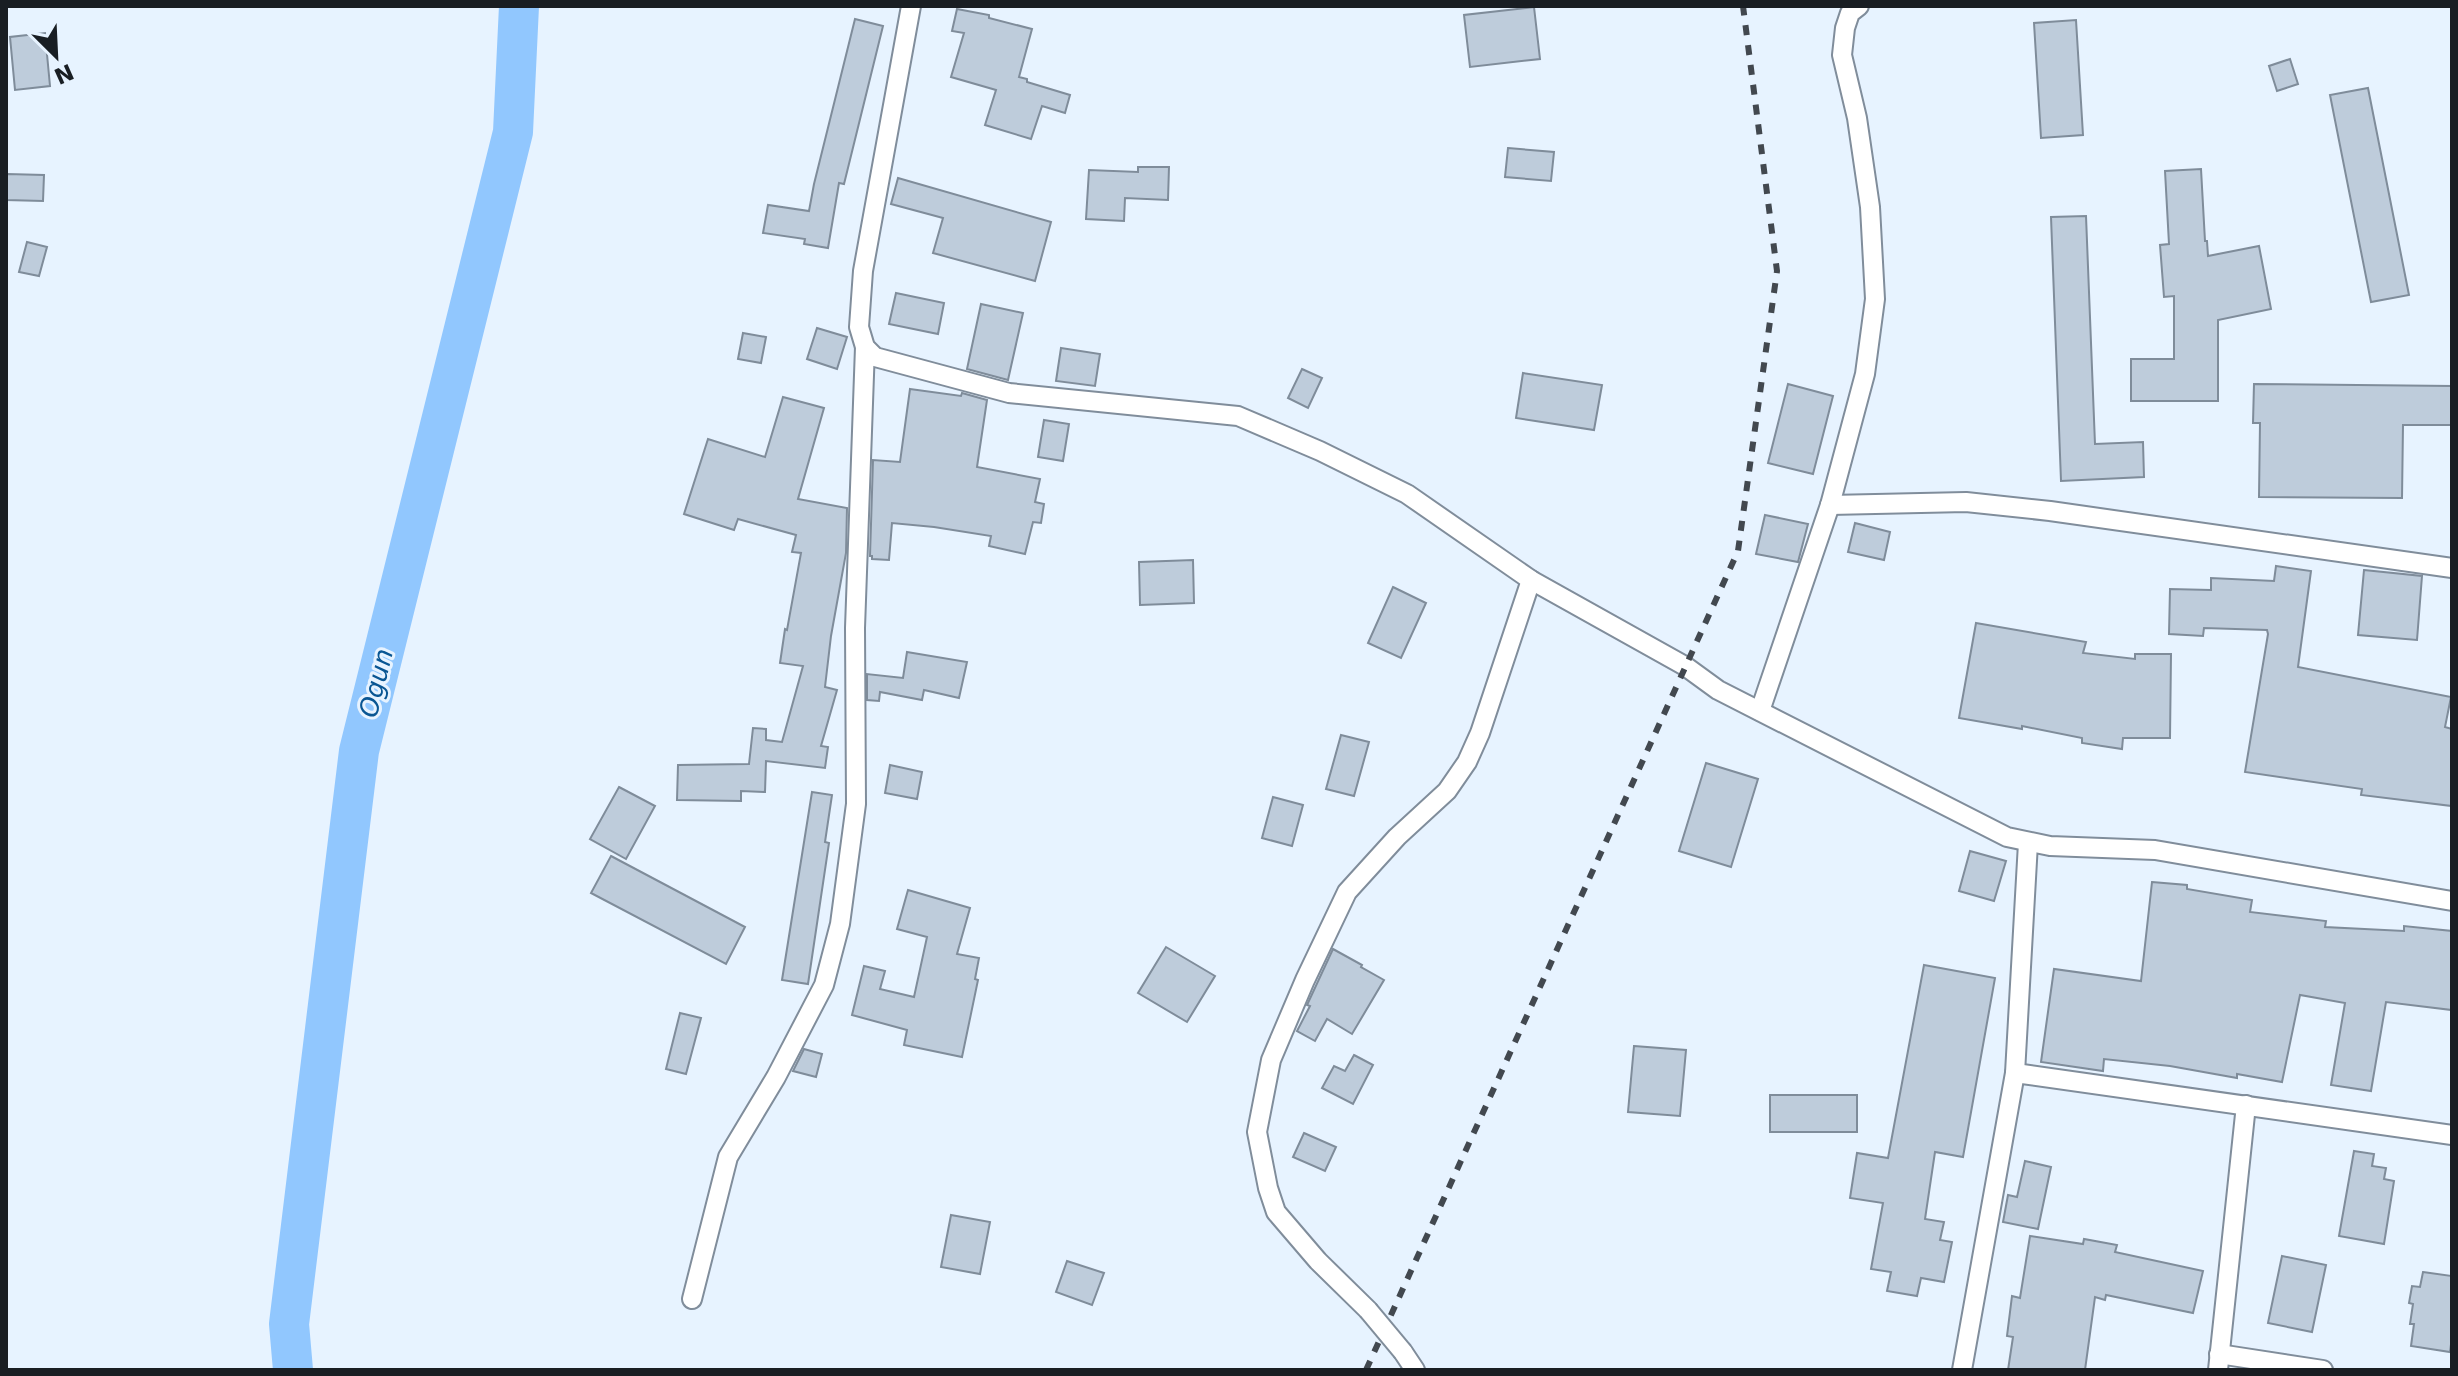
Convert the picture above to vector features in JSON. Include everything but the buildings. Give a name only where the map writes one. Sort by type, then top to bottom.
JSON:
[{"type":"street","points":[[692,1299],[728,1157],[776,1077],[824,985],[840,924],[856,804],[855,628],[865,347],[859,327],[863,271],[911,6]]},
{"type":"street","points":[[1760,711],[1830,505],[1865,374],[1875,299],[1870,207],[1857,118],[1842,55],[1850,13],[1859,6]]},
{"type":"street","points":[[865,347],[875,357],[1009,393],[1238,416],[1320,451],[1407,494],[1531,580],[1685,666],[1718,690],[2007,837],[2028,843],[2155,850],[2452,901]]},
{"type":"street","points":[[1830,505],[1966,502],[2452,568]]},
{"type":"street","points":[[1415,1370],[1368,1310],[1318,1261],[1276,1212],[1257,1132],[1271,1060],[1347,892],[1397,837],[1447,791],[1467,762],[1480,733],[1531,580]]},
{"type":"street","points":[[1962,1370],[2015,1073],[2028,843]]},
{"type":"street","points":[[2015,1073],[2452,1135]]},
{"type":"street","points":[[2246,1105],[2218,1362],[2323,1370]]},
{"type":"waterway","name":"Ogun","points":[[293,1370],[289,1324],[359,751],[513,132],[519,6]]},
{"type":"railway","points":[[1366,1370],[1738,551],[1777,271],[1743,6]]}]
